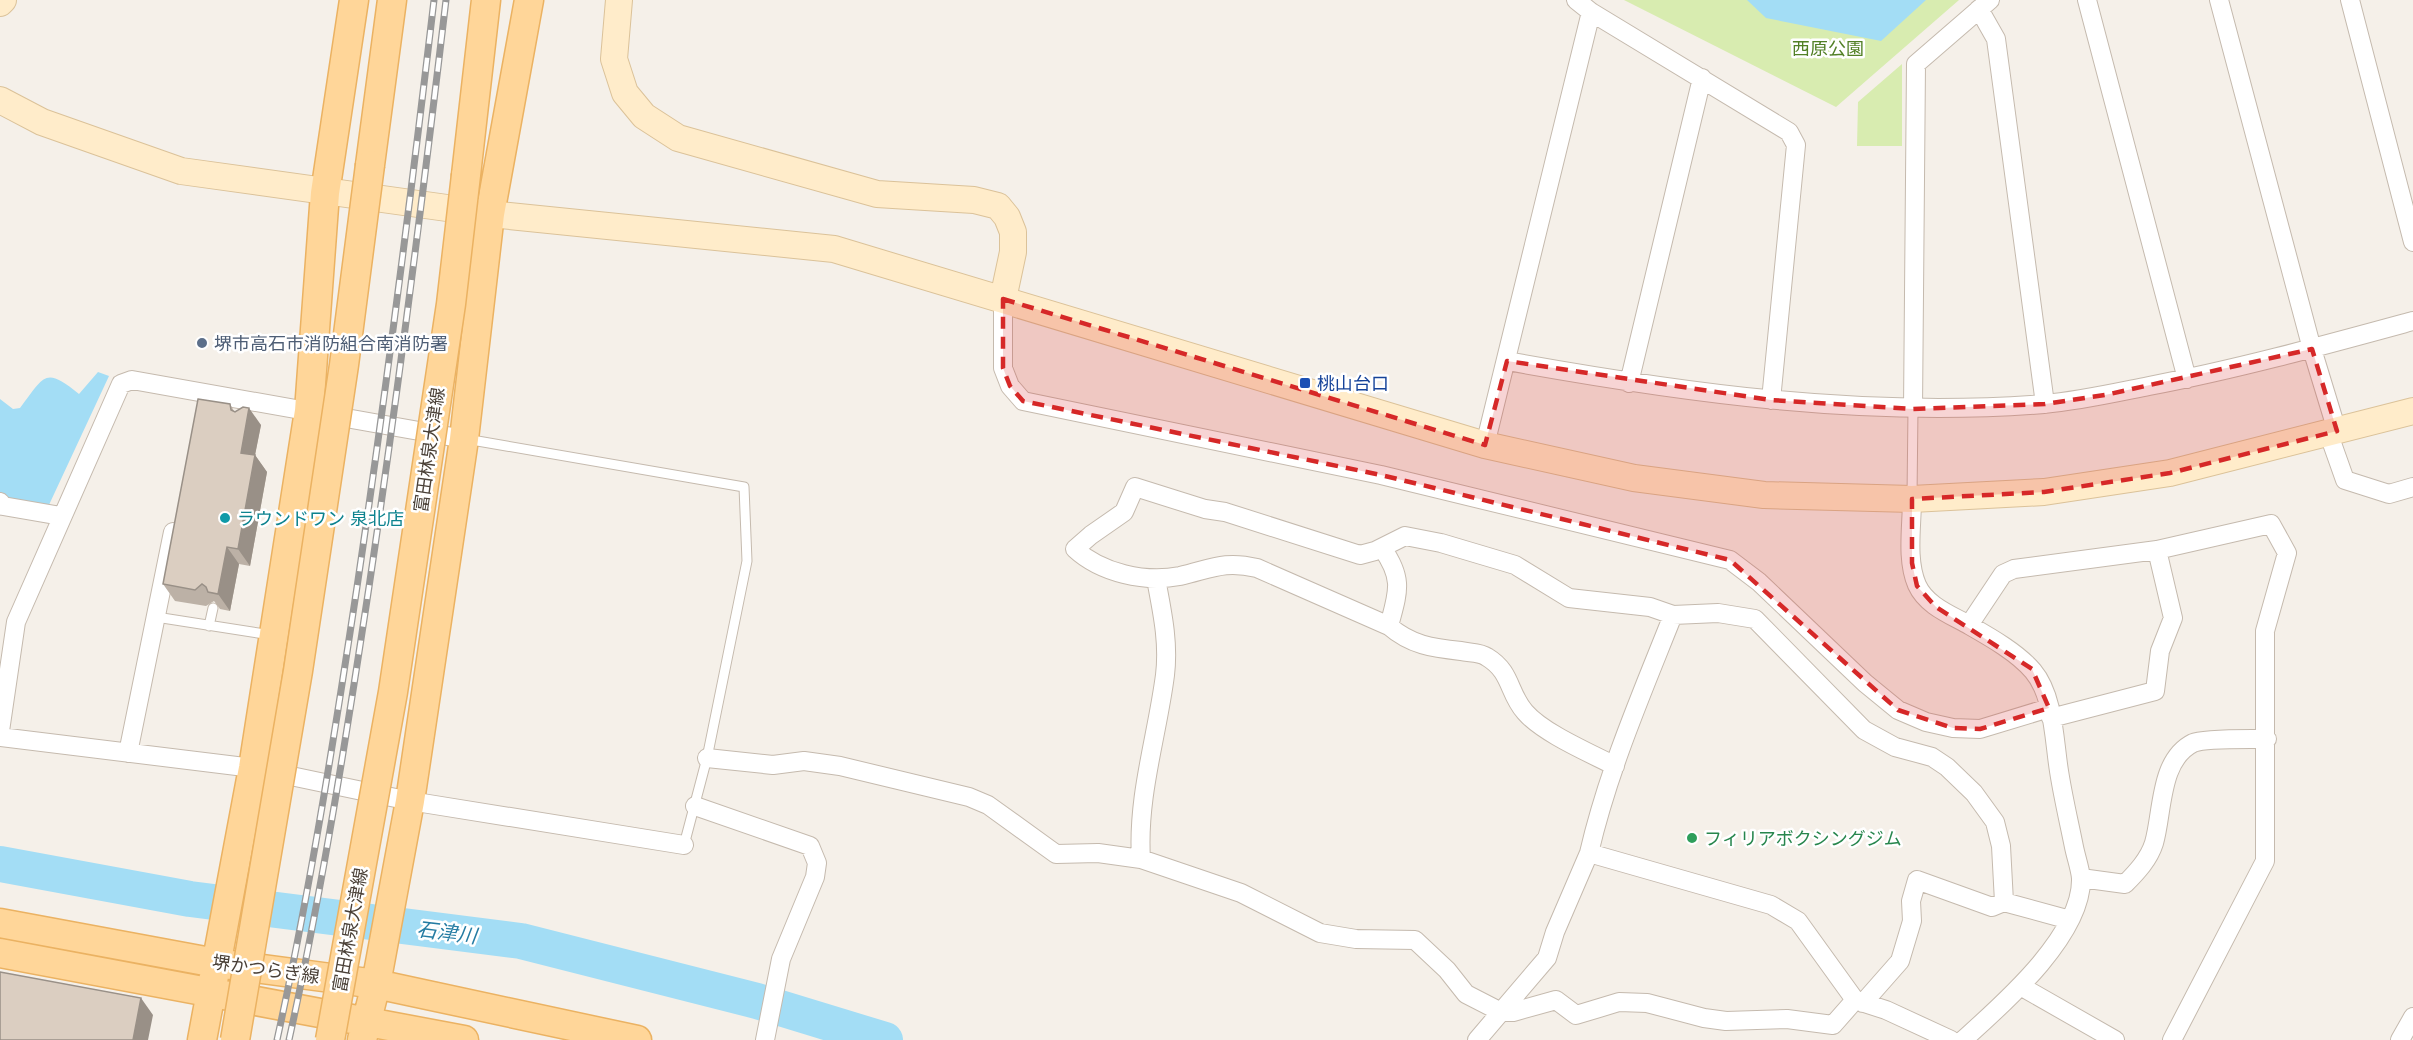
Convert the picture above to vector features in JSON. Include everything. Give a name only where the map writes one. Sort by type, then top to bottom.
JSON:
[{"type":"main road","points":[[202,1040],[253,768],[309,411],[325,193],[354,0]]},
{"type":"main road","points":[[236,1040],[298,671],[344,365],[392,0]]},
{"type":"main road","name":"富田林泉大津線","points":[[330,1040],[393,692],[451,304],[486,0]]},
{"type":"main road","points":[[364,1031],[378,975],[410,801],[464,439],[490,214],[530,0]]},
{"type":"main road","name":"堺かつらぎ線","points":[[0,923],[378,975],[637,1040]]},
{"type":"main road","name":"堺かつらぎ線","points":[[0,953],[212,992],[364,1031],[464,1040]]},
{"type":"street","points":[[619,0],[614,59],[625,93],[644,116],[678,138],[877,194],[974,200],[998,206],[1007,217],[1013,232],[1012,252],[1003,299],[1003,368],[1010,386],[1023,401],[1381,475],[1730,560],[1759,582],[1865,683],[1898,710],[1926,722],[1953,729],[1980,729],[2156,691],[2160,651],[2173,618],[2157,550]]},
{"type":"street","points":[[1576,0],[1591,12],[1790,132],[1796,145],[1771,400]]},
{"type":"street","points":[[2087,0],[2187,379]]},
{"type":"street","points":[[2219,0],[2312,349],[2344,480],[2389,494],[2413,487]]},
{"type":"street","points":[[2350,0],[2413,243]]},
{"type":"street","points":[[1914,409],[1916,64],[1984,5],[1996,39],[2045,404]]},
{"type":"street","points":[[1485,445],[1591,12]]},
{"type":"street","points":[[1629,383],[1702,78]]},
{"type":"street","points":[[0,100],[42,122],[181,171],[325,193],[490,214],[834,249],[1485,445],[1634,478],[1764,495],[1912,499],[2044,492],[2170,473],[2413,411]]},
{"type":"street","points":[[1507,360],[1629,383],[1771,400],[1914,409],[2045,404],[2187,379],[2312,349],[2413,321]]},
{"type":"street","points":[[0,730],[8,625],[121,384],[132,380],[202,392],[252,406],[309,411],[464,439]]},
{"type":"street","points":[[197,415],[202,392]]},
{"type":"street","points":[[1615,766],[1546,729],[1526,713],[1515,698],[1506,674],[1498,663],[1483,654],[1435,648],[1405,639],[1389,626],[1257,568],[1238,563],[1156,579],[1111,571],[1088,561],[1075,549],[1090,535],[1124,512],[1135,487],[1205,509],[1225,512],[1360,555],[1382,548],[1405,536],[1441,543],[1515,565],[1569,598],[1650,607],[1673,615],[1718,613],[1755,619],[1864,730],[1895,747],[1932,757],[1947,767],[1974,793],[1995,822],[2001,846],[2004,902]]},
{"type":"street","points":[[1912,499],[1912,563],[1917,586],[1936,607],[1969,625],[2016,656],[2032,669],[2040,680],[2050,713],[2061,782],[2081,878],[2078,900],[2070,920],[2022,987],[1963,1040]]},
{"type":"street","points":[[0,502],[3,506],[61,516]]},
{"type":"street","points":[[128,753],[177,516]]},
{"type":"street","points":[[1969,625],[2003,574],[2014,569],[2157,550],[2271,524],[2287,553],[2265,631],[2267,739],[2265,861],[2172,1040]]},
{"type":"street","points":[[1382,548],[1395,566],[1398,591],[1389,626]]},
{"type":"street","points":[[1141,859],[1140,828],[1145,789],[1165,675],[1166,629],[1156,579]]},
{"type":"street","points":[[1477,1040],[1547,958],[1555,932],[1589,853],[1596,823],[1615,766],[1673,615]]},
{"type":"street","points":[[0,737],[253,768],[410,801],[684,845]]},
{"type":"street","points":[[2081,878],[2125,884],[2140,869],[2154,845],[2169,771],[2180,752],[2194,742],[2267,739]]},
{"type":"street","points":[[707,758],[773,765],[804,761],[840,766],[969,797],[988,805],[1056,854],[1098,853],[1141,859],[1241,893],[1320,933],[1356,939],[1415,940],[1447,970],[1466,994],[1501,1012],[1513,1012],[1556,1000],[1576,1015],[1619,1002],[1647,1003],[1726,1022],[1786,1019],[1833,1025],[1900,961],[1912,921],[1911,901],[1917,880],[1992,907],[2004,902],[2070,920]]},
{"type":"street","points":[[695,806],[810,846],[817,863],[815,877],[781,959],[765,1040]]},
{"type":"street","points":[[1589,853],[1771,905],[1798,921],[1859,1001],[1886,1010],[1951,1040]]},
{"type":"street","points":[[2022,987],[2115,1040]]},
{"type":"street","points":[[2400,1040],[2413,1017]]},
{"type":"lane","points":[[1912,499],[1914,409]]},
{"type":"lane","points":[[464,439],[744,487],[747,561],[707,758],[684,845]]},
{"type":"lane","points":[[209,626],[213,608]]},
{"type":"lane","points":[[156,617],[274,636]]},
{"type":"highlighted area","points":[[1003,299],[1485,445],[1507,361],[1771,400],[1913,409],[2045,404],[2105,395],[2312,349],[2337,431],[2170,473],[2044,492],[1912,499],[1912,563],[1917,586],[1936,607],[2032,669],[2049,708],[1980,729],[1953,728],[1898,710],[1730,560],[1381,475],[1023,401],[1010,386],[1003,368]]},
{"type":"green space","name":"西原公園","points":[[1624,0],[1959,0],[1836,107]]},
{"type":"green space","points":[[1902,64],[1902,146],[1857,146],[1858,102]]},
{"type":"water","points":[[1747,0],[1926,0],[1881,41],[1766,18]]},
{"type":"water","points":[[98,372],[109,376],[48,507],[5,497],[0,492],[0,399],[13,409],[20,408],[40,382],[46,378],[59,380],[79,394]]},
{"type":"building","name":"ラウンドワン 泉北店","points":[[198,399],[230,404],[231,410],[235,412],[243,407],[249,408],[241,453],[255,455],[238,549],[227,547],[218,594],[208,592],[202,584],[195,590],[163,584]]},
{"type":"building","points":[[0,972],[141,998],[133,1040],[0,1040]]},
{"type":"waterway","name":"石津川","points":[[0,864],[190,899],[521,941],[757,1001],[885,1040]]},
{"type":"railway","points":[[277,1040],[321,814],[357,587],[398,294],[434,0]]},
{"type":"railway","points":[[289,1040],[333,814],[369,587],[410,294],[446,0]]},
{"type":"place","name":"堺市高石市消防組合南消防署","points":[[202,343]]},
{"type":"place","name":"桃山台口","points":[[1305,383]]},
{"type":"place","name":"ラウンドワン 泉北店","points":[[225,518]]},
{"type":"place","name":"フィリアボクシングジム","points":[[1692,838]]}]
